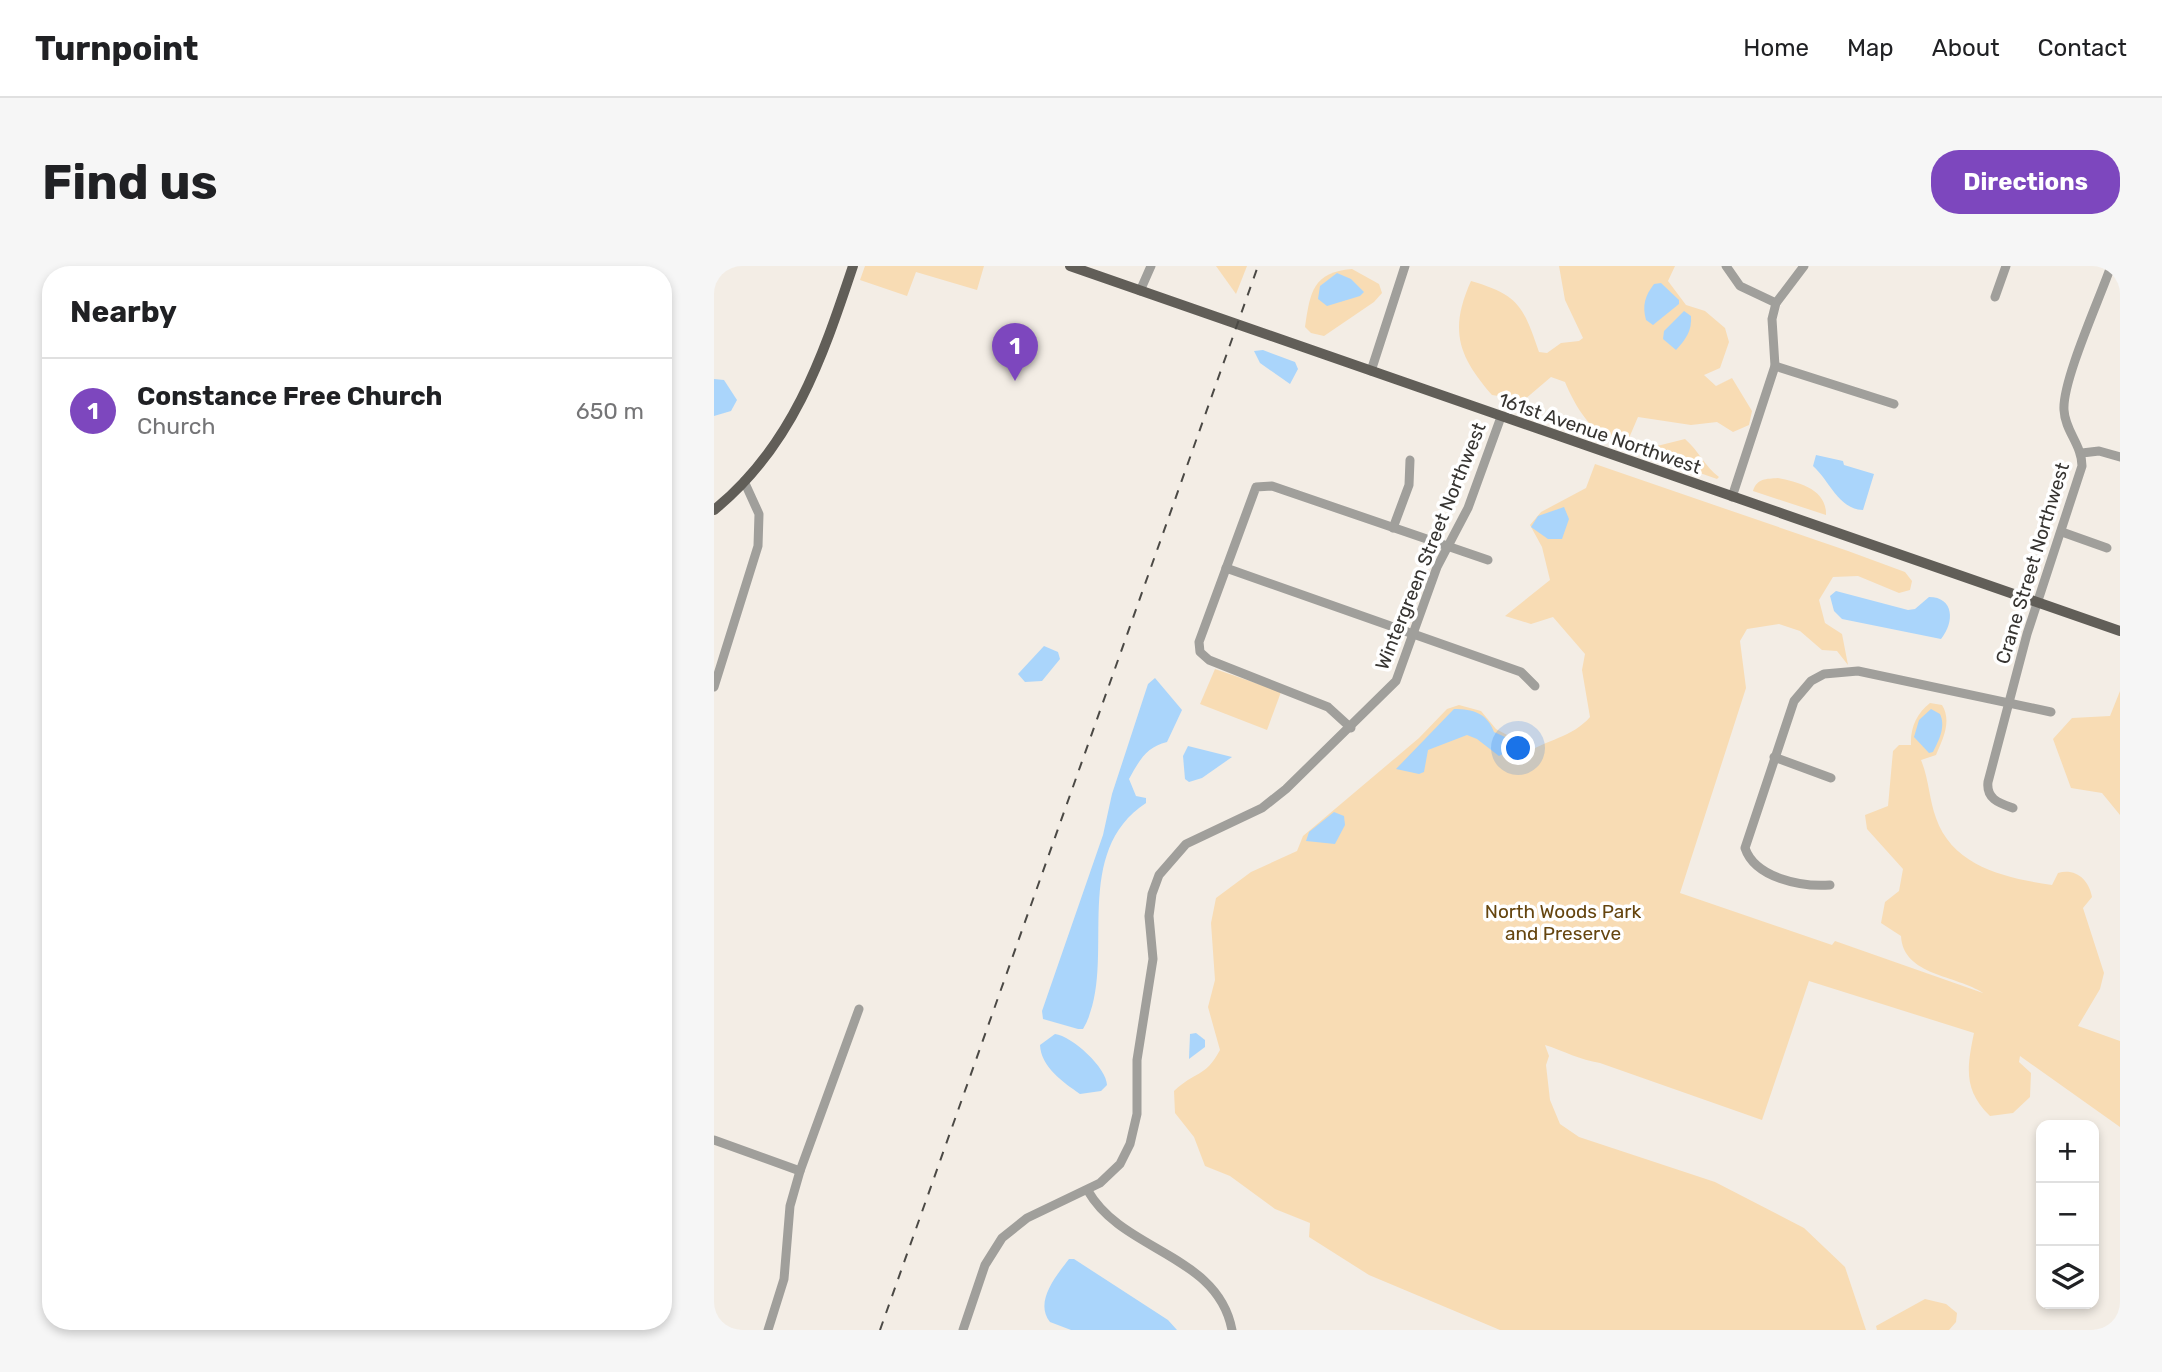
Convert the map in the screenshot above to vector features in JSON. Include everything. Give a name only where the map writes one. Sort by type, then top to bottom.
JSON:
[{"type":"main road","points":[[714,510],[768,456],[804,397],[820,362],[853,266]]},
{"type":"main road","name":"161st Avenue Northwest","points":[[1070,266],[2120,631]]},
{"type":"street","points":[[1140,291],[1151,266]]},
{"type":"street","points":[[1371,371],[1405,266]]},
{"type":"street","points":[[1726,266],[1740,286],[1776,303]]},
{"type":"street","points":[[1732,497],[1775,366],[1772,318],[1776,303],[1804,266]]},
{"type":"street","points":[[1995,297],[2006,266]]},
{"type":"street","name":"Crane Street Northwest","points":[[2013,808],[1990,795],[1988,782],[2038,603],[2082,466],[2082,453],[2066,422],[2066,390],[2110,266]]},
{"type":"street","points":[[1775,366],[1894,404]]},
{"type":"street","name":"Wintergreen Street Northwest","points":[[963,1330],[987,1261],[1003,1236],[1027,1218],[1088,1191],[1119,1164],[1135,1127],[1137,1060],[1153,959],[1149,916],[1152,894],[1159,875],[1186,844],[1262,808],[1286,789],[1396,681],[1437,567],[1468,508],[1501,417]]},
{"type":"street","points":[[2082,453],[2099,452],[2120,457]]},
{"type":"street","points":[[1393,528],[1409,485],[1410,460]]},
{"type":"street","points":[[714,687],[758,546],[759,514],[744,481]]},
{"type":"street","points":[[1351,728],[1328,707],[1209,660],[1200,652],[1199,642],[1248,502],[1256,487],[1272,486],[1488,560]]},
{"type":"street","points":[[2062,532],[2107,548]]},
{"type":"street","points":[[1226,568],[1414,637],[1521,672],[1535,686]]},
{"type":"street","points":[[1830,885],[1806,885],[1757,868],[1747,855],[1745,839],[1798,695],[1811,681],[1835,671],[1858,671],[2050,712]]},
{"type":"street","points":[[1774,757],[1830,778]]},
{"type":"street","points":[[768,1330],[784,1279],[790,1206],[800,1171],[859,1009]]},
{"type":"street","points":[[714,1140],[800,1171]]},
{"type":"street","points":[[1088,1191],[1114,1223],[1193,1270],[1220,1299],[1231,1330]]},
{"type":"green space","points":[[865,266],[984,266],[977,290],[916,272],[907,296],[860,280]]},
{"type":"green space","points":[[1216,266],[1247,266],[1236,294]]},
{"type":"green space","points":[[1559,266],[1675,266],[1668,281],[1686,305],[1705,311],[1725,328],[1729,342],[1720,368],[1704,375],[1716,386],[1732,378],[1752,411],[1749,425],[1733,432],[1717,422],[1691,425],[1638,417],[1629,438],[1617,439],[1597,431],[1581,413],[1565,382],[1551,377],[1524,400],[1492,395],[1471,368],[1460,342],[1460,314],[1471,281],[1500,292],[1517,304],[1539,352],[1547,353],[1561,343],[1583,338],[1565,300]]},
{"type":"green space","points":[[1352,269],[1379,284],[1382,293],[1374,302],[1324,336],[1311,333],[1305,327],[1316,286],[1329,274]]},
{"type":"green space","points":[[1685,439],[1719,477],[1717,479],[1646,454],[1645,449]]},
{"type":"green space","name":"North Woods Park and Preserve","points":[[1595,464],[1905,572],[1912,581],[1910,590],[1899,593],[1858,576],[1833,577],[1819,600],[1825,623],[1842,634],[1848,665],[1837,651],[1822,650],[1800,631],[1779,624],[1747,629],[1740,641],[1746,688],[1680,893],[1832,945],[1835,941],[1983,993],[1921,967],[1904,949],[1901,936],[1881,923],[1885,902],[1899,891],[1903,869],[1867,829],[1865,815],[1888,806],[1893,751],[1899,745],[1911,745],[1915,721],[1930,703],[1942,705],[1946,717],[1945,730],[1936,755],[1921,760],[1936,818],[1944,835],[1968,859],[2000,874],[2052,885],[2058,873],[2076,874],[2088,885],[2092,897],[2083,908],[2104,973],[2100,989],[2078,1026],[2120,1041],[2120,1127],[2020,1056],[2019,1062],[2031,1073],[2030,1097],[2013,1113],[1990,1116],[1975,1097],[1969,1078],[1974,1033],[1809,981],[1762,1120],[1545,1045],[1549,1056],[1546,1065],[1550,1100],[1560,1124],[1579,1137],[1715,1182],[1804,1228],[1845,1267],[1866,1330],[1500,1330],[1369,1275],[1309,1237],[1310,1223],[1275,1209],[1230,1176],[1205,1166],[1194,1137],[1175,1113],[1174,1091],[1204,1070],[1220,1050],[1208,1007],[1215,980],[1211,923],[1216,898],[1251,872],[1297,851],[1303,836],[1419,738],[1447,709],[1459,705],[1481,711],[1496,729],[1520,742],[1515,755],[1519,758],[1574,730],[1590,717],[1582,670],[1585,654],[1553,617],[1531,624],[1505,616],[1550,580],[1542,547],[1530,525],[1541,512],[1586,488]]},
{"type":"green space","points":[[1778,478],[1810,488],[1817,493],[1825,506],[1826,515],[1753,491],[1760,481]]},
{"type":"green space","points":[[1215,669],[1281,692],[1267,730],[1200,704]]},
{"type":"green space","points":[[2120,691],[2120,815],[2102,793],[2071,788],[2053,739],[2072,718],[2110,716]]},
{"type":"green space","points":[[1925,1299],[1946,1304],[1957,1313],[1956,1322],[1949,1330],[1877,1330],[1876,1326]]},
{"type":"water","points":[[1337,273],[1351,279],[1364,292],[1360,296],[1327,306],[1318,299],[1320,286]]},
{"type":"water","points":[[1661,283],[1679,300],[1679,304],[1653,325],[1646,320],[1645,301],[1654,284]]},
{"type":"water","points":[[1684,311],[1691,316],[1690,326],[1676,350],[1663,339],[1664,331]]},
{"type":"water","points":[[1263,350],[1295,362],[1298,369],[1290,384],[1260,363],[1254,351]]},
{"type":"water","points":[[714,379],[724,380],[737,400],[731,411],[714,416]]},
{"type":"water","points":[[1816,455],[1843,461],[1844,465],[1874,474],[1863,510],[1847,505],[1835,493],[1813,466]]},
{"type":"water","points":[[1564,507],[1569,519],[1562,539],[1548,539],[1531,527],[1538,516]]},
{"type":"water","points":[[1836,591],[1908,610],[1915,609],[1929,597],[1937,598],[1943,601],[1950,612],[1949,625],[1941,639],[1842,619],[1834,611],[1830,596]]},
{"type":"water","points":[[1044,646],[1058,652],[1060,659],[1042,681],[1025,682],[1018,674]]},
{"type":"water","points":[[1155,678],[1182,710],[1167,742],[1148,751],[1129,779],[1136,796],[1146,798],[1146,803],[1122,825],[1108,851],[1101,881],[1093,1003],[1083,1029],[1078,1029],[1043,1019],[1042,1011],[1103,835],[1112,794],[1148,684]]},
{"type":"water","points":[[1454,709],[1473,711],[1483,716],[1494,732],[1516,742],[1514,748],[1499,756],[1477,739],[1467,735],[1428,750],[1424,772],[1419,774],[1396,769]]},
{"type":"water","points":[[1931,709],[1940,714],[1942,724],[1933,752],[1929,753],[1914,737],[1919,720]]},
{"type":"water","points":[[1188,746],[1232,757],[1202,778],[1189,782],[1185,779],[1183,756]]},
{"type":"water","points":[[1334,812],[1344,816],[1345,825],[1335,844],[1306,841],[1309,832]]},
{"type":"water","points":[[1196,1033],[1205,1040],[1205,1047],[1189,1059],[1190,1034]]},
{"type":"water","points":[[1055,1034],[1070,1040],[1095,1062],[1107,1085],[1101,1091],[1080,1094],[1049,1067],[1041,1053],[1040,1045]]},
{"type":"water","points":[[1069,1259],[1074,1259],[1168,1320],[1177,1330],[1071,1330],[1050,1322],[1044,1306],[1046,1298],[1053,1281]]},
{"type":"railway","points":[[880,1330],[1258,266]]},
{"type":"place","name":"Constance Free Church","points":[[1015,381]]}]
